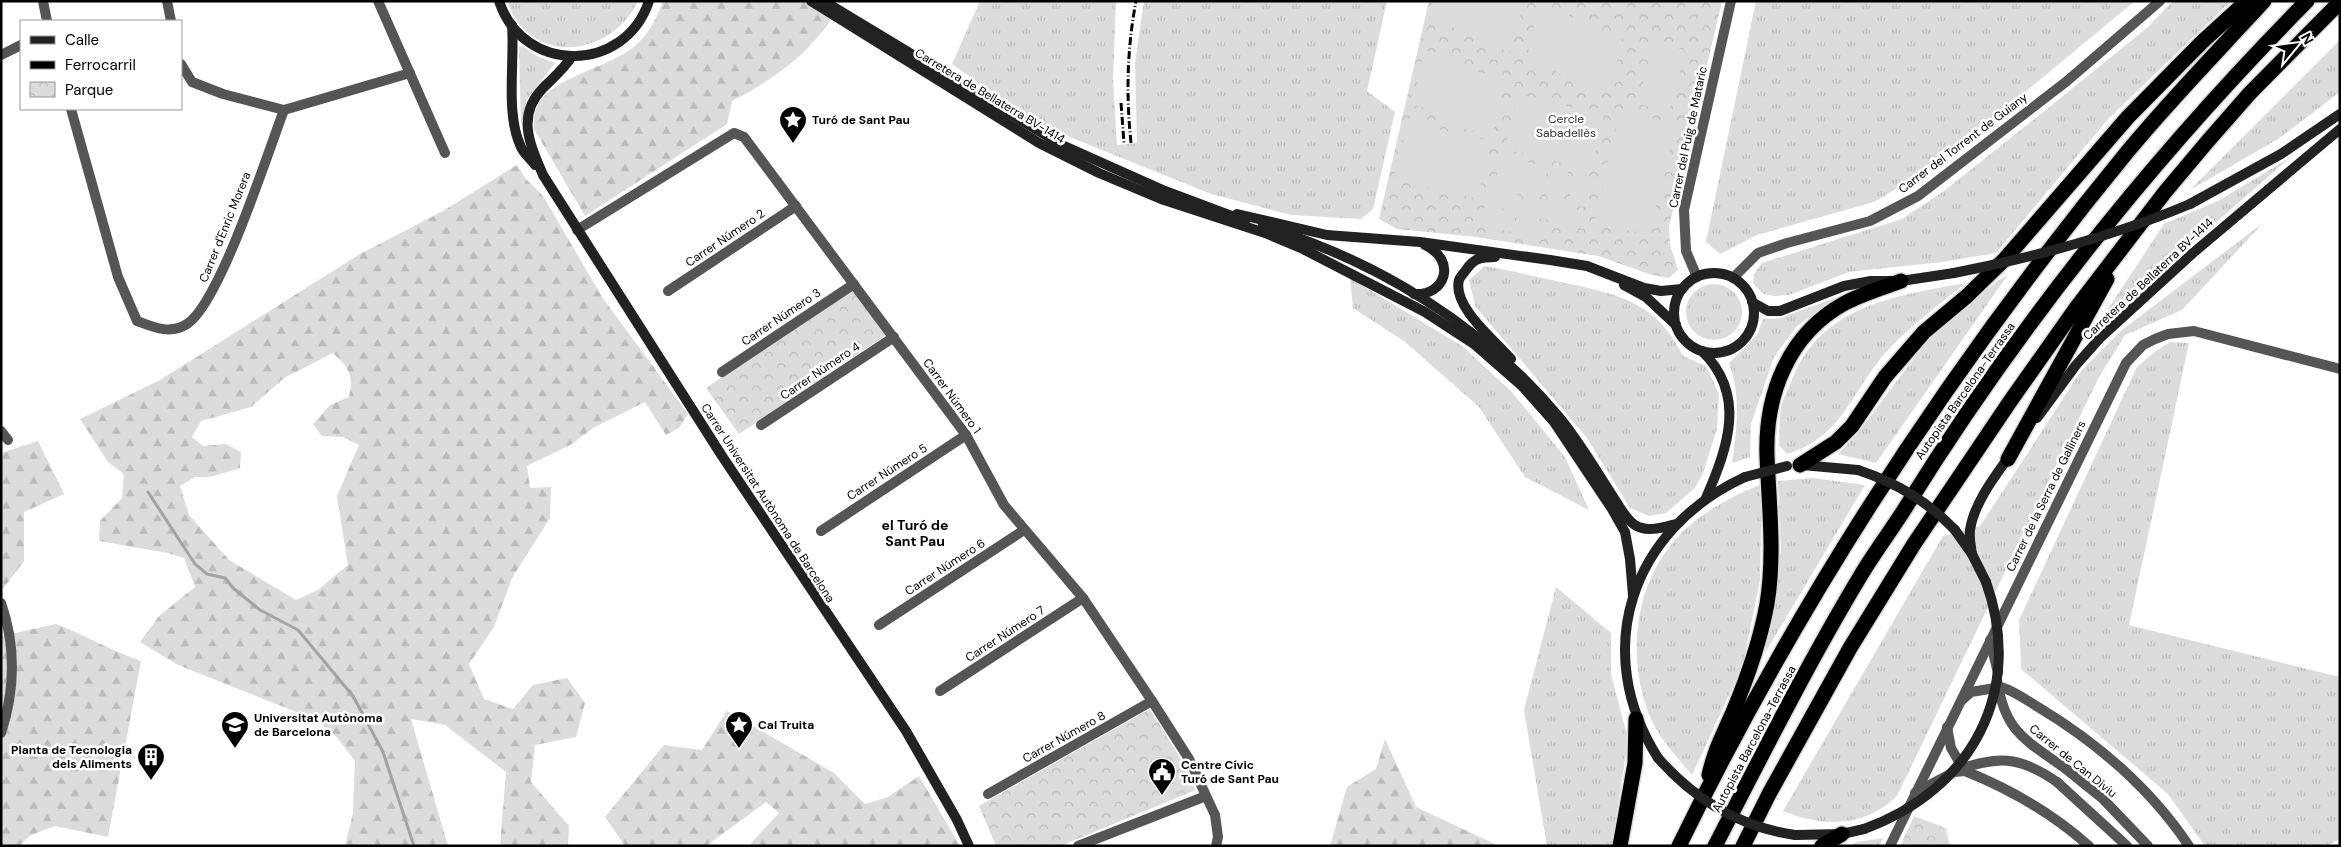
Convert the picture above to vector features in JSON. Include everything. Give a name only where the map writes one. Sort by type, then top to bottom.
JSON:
[{"type":"highway","points":[[1793,466],[1836,442],[1852,426],[1898,361],[1924,332],[1967,296],[2005,259],[2096,152],[2156,88],[2248,1]]},
{"type":"highway","name":"Autopista Barcelona-Terrassa","points":[[1679,846],[1705,792],[1790,635],[1838,554],[1959,369],[2061,233],[2130,148],[2264,1]]},
{"type":"highway","name":"Autopista Barcelona-Terrassa","points":[[1715,846],[1772,735],[1862,574],[1905,509],[1915,490],[1983,390],[2082,256],[2153,169],[2221,92],[2307,1]]},
{"type":"highway","points":[[1743,846],[1769,794],[1845,656],[1914,544],[2076,308],[2165,192],[2250,93],[2340,2]]},
{"type":"highway","points":[[2008,459],[2132,237]]},
{"type":"highway","points":[[1705,792],[1714,752],[1752,666],[1761,638],[1772,555],[1767,435],[1774,390],[1783,368],[1803,337],[1825,317],[1844,304],[1901,281]]},
{"type":"highway","points":[[1620,846],[1635,763],[1636,719]]},
{"type":"highway","points":[[1822,846],[1842,834]]},
{"type":"street","points":[[43,1],[47,20]]},
{"type":"street","points":[[167,1],[171,20]]},
{"type":"street","points":[[378,1],[445,153]]},
{"type":"street","points":[[499,1],[512,25],[524,39],[554,54],[572,56],[593,54],[617,44],[640,21],[649,1]]},
{"type":"street","name":"Carretera de Bellaterra BV-1414","points":[[811,1],[835,12],[1039,143],[1099,173],[1161,199],[1276,238],[1374,284],[1425,312],[1474,344],[1522,386],[1554,422],[1589,473],[1625,532],[1630,559],[1633,595]]},
{"type":"street","name":"Carretera de Bellaterra BV-1414","points":[[824,1],[835,12]]},
{"type":"street","name":"Carrer del Puig de Mataric","points":[[1697,277],[1686,251],[1684,210],[1731,1]]},
{"type":"street","name":"Carrer del Torrent de Guiany","points":[[1733,278],[1758,254],[1787,243],[1870,221],[1918,196],[2067,81],[2160,1]]},
{"type":"street","points":[[835,12],[1062,145],[1165,191],[1217,209],[1327,235],[1420,242],[1480,256],[1587,272],[1625,286],[1653,303],[1676,325],[1690,345],[1702,351],[1722,374],[1727,391],[1730,423],[1722,460],[1706,498]]},
{"type":"street","name":"Carrer Universitat Autònoma de Barcelona","points":[[512,25],[514,49],[513,121],[522,148],[543,175],[722,456],[906,731],[957,820],[969,846]]},
{"type":"street","points":[[1,55],[20,46]]},
{"type":"street","name":"Carrer Universitat Autònoma de Barcelona","points":[[543,175],[530,144],[527,118],[530,104],[572,56]]},
{"type":"street","points":[[182,66],[192,82],[223,94],[284,110],[410,73]]},
{"type":"street","name":"Carrer d'Enric Morera","points":[[71,110],[118,278],[137,321],[163,331],[187,324],[210,294],[222,272],[284,110]]},
{"type":"street","name":"Carretera de Bellaterra BV-1414","points":[[1752,302],[1768,311],[1780,311],[1844,286],[1871,281],[1901,281],[1954,273],[2065,248],[2190,204],[2281,154],[2340,114]]},
{"type":"street","name":"Carretera de Bellaterra BV-1414","points":[[1972,554],[1970,532],[1974,516],[2008,459],[2076,365],[2101,337],[2193,253],[2340,129]]},
{"type":"street","name":"Carrer Número 1","points":[[577,230],[734,134],[744,137],[966,435],[1004,506],[1083,598],[1152,701],[1188,759],[1215,815],[1218,837],[1216,846]]},
{"type":"street","name":"Carrer Número 2","points":[[668,291],[796,206]]},
{"type":"street","name":"Carretera de Bellaterra BV-1414","points":[[1217,209],[1323,248],[1380,273],[1419,294],[1486,344],[1533,386]]},
{"type":"street","name":"Carretera de Bellaterra BV-1414","points":[[1276,238],[1293,241],[1353,266],[1403,294],[1419,294],[1431,291],[1440,283],[1445,271],[1444,261],[1434,249],[1420,242]]},
{"type":"street","points":[[1480,256],[1588,266],[1644,288],[1661,291],[1682,289]]},
{"type":"street","name":"Carretera de Bellaterra BV-1414","points":[[1480,256],[1459,280],[1460,296],[1466,310],[1503,350],[1561,419],[1622,510],[1635,525],[1648,529],[1676,524]]},
{"type":"street","points":[[1676,325],[1674,310],[1677,299],[1682,289],[1697,277],[1708,274],[1720,274],[1733,278],[1743,286],[1752,302],[1754,314],[1752,325],[1746,337],[1737,346],[1724,352],[1702,351]]},
{"type":"street","name":"Carrer Número 3","points":[[722,372],[854,284]]},
{"type":"street","name":"Carrer de la Serra de Galliners","points":[[1890,846],[2121,370],[2143,345],[2168,334],[2194,331],[2340,369]]},
{"type":"street","name":"Carrer Número 4","points":[[761,426],[894,337]]},
{"type":"street","points":[[1,431],[8,440]]},
{"type":"street","name":"Carrer Número 5","points":[[822,531],[966,435]]},
{"type":"street","points":[[1793,466],[1858,470],[1881,478],[1914,495],[1932,507],[1955,530],[1972,554],[1986,582],[1997,620],[1999,657],[1997,678],[1984,722],[1968,752],[1954,771],[1926,797],[1908,809],[1886,821],[1842,834],[1795,836],[1758,828],[1704,802],[1673,775],[1658,758],[1636,719],[1628,690],[1624,657],[1625,632],[1633,595],[1650,559],[1676,524],[1706,498],[1745,477],[1793,466]]},
{"type":"street","name":"Carrer Número 6","points":[[879,625],[1024,530]]},
{"type":"street","name":"Carrer Número 7","points":[[940,691],[1083,598]]},
{"type":"street","points":[[1,603],[9,632],[12,667],[8,710],[1,733]]},
{"type":"street","name":"Carrer de Can Diviu","points":[[1990,640],[1996,668],[2002,681],[2010,690]]},
{"type":"street","name":"Carrer de Can Diviu","points":[[1997,678],[2003,709],[2015,730],[2027,742],[2066,769],[2102,798],[2148,846]]},
{"type":"street","name":"Carrer de Can Diviu","points":[[1960,702],[1972,692],[2001,686],[2062,721],[2115,763],[2167,818],[2189,846]]},
{"type":"street","name":"Carrer Número 8","points":[[988,794],[1152,701]]},
{"type":"street","points":[[1947,727],[1951,748],[1965,771]]},
{"type":"street","points":[[1954,771],[1982,761],[2014,761],[2037,769],[2081,801],[2127,846]]},
{"type":"street","points":[[1915,793],[1954,772],[1965,771],[2025,800],[2061,823],[2089,846]]},
{"type":"street","points":[[1078,846],[1206,796]]},
{"type":"green space","points":[[507,1],[638,1],[626,20],[609,34],[590,43],[571,47],[551,45],[533,37],[518,22]]},
{"type":"green space","points":[[663,1],[803,1],[823,12],[831,20],[810,45],[786,67],[773,77],[732,101],[727,124],[585,216],[534,129],[536,109],[546,94],[556,87],[567,80],[618,57],[640,41],[650,29]]},
{"type":"green space","points":[[980,1],[1116,1],[1113,80],[1117,145],[1137,143],[1135,63],[1144,1],[1387,1],[1367,91],[1395,112],[1373,209],[1361,219],[1291,215],[1211,194],[1035,123],[952,64]]},
{"type":"green space","name":"Cercle Sabadellès","points":[[1429,1],[1722,1],[1669,227],[1670,244],[1678,270],[1669,278],[1652,275],[1598,256],[1476,237],[1397,229],[1379,219]]},
{"type":"green space","points":[[1433,1],[1524,1],[1511,52],[1483,45],[1484,40],[1455,33],[1456,28],[1428,21]]},
{"type":"green space","points":[[1756,1],[2135,1],[1939,163],[1874,202],[1757,235],[1720,254],[1706,242]]},
{"type":"green space","points":[[2173,1],[2231,1],[2108,119],[1996,253],[1942,262],[1849,272],[1789,295],[1775,296],[1763,294],[1753,283],[1754,274],[1762,263],[1902,219],[1944,191],[2148,27]]},
{"type":"green space","points":[[1540,4],[1570,12],[1569,17],[1597,24],[1596,29],[1623,36],[1609,93],[1582,86],[1583,80],[1555,73],[1556,68],[1526,61]]},
{"type":"green space","points":[[2340,40],[2340,92],[2278,139],[2190,190]]},
{"type":"green space","points":[[1653,43],[1685,50],[1670,111],[1638,104]]},
{"type":"green space","points":[[522,46],[539,57],[555,63],[527,99],[521,126],[519,47]]},
{"type":"green space","points":[[1424,50],[1452,56],[1451,61],[1479,68],[1478,72],[1506,78],[1493,135],[1465,129],[1466,123],[1438,117],[1439,111],[1412,105]]},
{"type":"green space","points":[[1518,94],[1604,115],[1591,170],[1505,149]]},
{"type":"green space","points":[[1620,110],[1676,124],[1649,235],[1594,222]]},
{"type":"green space","points":[[1408,118],[1437,124],[1436,129],[1491,141],[1478,199],[1423,186],[1423,182],[1395,175]]},
{"type":"green space","points":[[1501,156],[1548,167],[1541,197],[1494,186]]},
{"type":"green space","points":[[2291,157],[2097,326],[2164,224],[2218,201]]},
{"type":"green space","points":[[517,165],[526,179],[543,196],[602,297],[688,414],[679,428],[666,435],[645,402],[593,428],[572,444],[527,466],[530,488],[551,487],[550,518],[512,578],[494,627],[469,664],[484,699],[513,709],[533,685],[567,678],[585,703],[576,737],[535,745],[531,782],[569,826],[568,846],[500,846],[506,772],[445,725],[411,719],[448,846],[345,846],[353,813],[355,761],[336,736],[314,719],[178,665],[140,642],[159,616],[195,587],[184,558],[168,553],[99,541],[100,521],[122,498],[124,474],[108,462],[80,419],[160,380],[360,254],[443,211]],"holes":[[[333,353],[349,372],[351,383],[349,397],[330,405],[313,424],[322,436],[343,437],[359,445],[337,496],[348,565],[318,590],[296,600],[229,560],[189,515],[180,486],[195,477],[210,477],[240,468],[241,452],[226,444],[203,446],[192,437],[201,421],[251,407],[284,378]]]},
{"type":"green space","points":[[1554,169],[1568,172],[1561,202],[1547,199]]},
{"type":"green space","points":[[1575,174],[1590,177],[1583,207],[1568,204]]},
{"type":"green space","points":[[1490,188],[1522,196],[1518,212],[1486,205]]},
{"type":"green space","points":[[1523,197],[1586,212],[1583,229],[1519,213]]},
{"type":"green space","points":[[1484,208],[1516,215],[1512,232],[1480,224]]},
{"type":"green space","points":[[1517,216],[1548,224],[1544,240],[1513,233]]},
{"type":"green space","points":[[2263,223],[2182,310],[2125,335],[2098,379],[1897,796],[1871,814],[1843,822],[1813,820],[1783,811],[1943,536],[1980,526],[2081,371],[2122,330]]},
{"type":"green space","points":[[1485,266],[1602,291],[1634,303],[1661,323],[1673,338],[1683,356],[1706,366],[1719,394],[1717,429],[1703,473],[1695,488],[1666,513],[1649,516],[1630,508],[1587,438],[1475,306],[1469,280]]},
{"type":"green space","points":[[2007,276],[1876,463],[1838,454],[1861,429],[1926,342],[1997,281]]},
{"type":"green space","points":[[1350,278],[1462,346],[1512,392],[1565,457],[1589,510],[1525,477],[1479,407],[1404,341],[1353,308]]},
{"type":"green space","points":[[1966,283],[1916,323],[1888,350],[1875,365],[1835,424],[1822,436],[1806,446],[1787,454],[1779,445],[1781,407],[1804,356],[1821,336],[1840,320],[1863,308],[1913,293]]},
{"type":"green space","points":[[1708,284],[1720,284],[1734,292],[1742,306],[1740,323],[1734,332],[1720,340],[1708,340],[1698,335],[1691,328],[1686,318],[1686,306],[1691,296],[1698,289]]},
{"type":"green space","points":[[852,290],[886,335],[739,434],[706,388]]},
{"type":"green space","points":[[1835,298],[1796,327],[1774,357],[1751,424],[1750,457],[1732,463],[1737,400],[1729,363],[1757,335],[1763,319],[1777,319]]},
{"type":"green space","points":[[2170,342],[2189,343],[2129,625],[2340,677],[2340,839],[2326,846],[2205,846],[2168,794],[2021,669],[2019,620],[2137,367]]},
{"type":"green space","points":[[38,441],[64,494],[24,512],[24,561],[3,589],[1,585],[1,453]]},
{"type":"green space","points":[[1813,478],[1865,485],[1765,653],[1781,549],[1778,481]]},
{"type":"green space","points":[[1762,484],[1760,580],[1743,665],[1692,775],[1661,737],[1650,716],[1642,693],[1638,669],[1637,644],[1639,619],[1644,596],[1653,573],[1665,553],[1685,530],[1721,503]]},
{"type":"green space","points":[[1556,587],[1611,633],[1611,674],[1628,739],[1612,846],[1547,846],[1524,710]]},
{"type":"green space","points":[[56,624],[141,661],[108,837],[55,826],[31,835],[19,846],[1,846],[1,636]]},
{"type":"green space","points":[[1150,709],[1179,756],[1196,790],[1060,846],[996,846],[979,806]]},
{"type":"green space","points":[[727,711],[834,773],[865,804],[888,797],[919,776],[960,846],[753,846],[751,843],[779,813],[766,802],[706,846],[625,846],[605,817],[664,745],[702,750]]},
{"type":"green space","points":[[1385,739],[1416,807],[1499,846],[1330,846],[1347,787],[1376,769]]},
{"type":"green space","points":[[1914,816],[1946,828],[1950,846],[1900,846]]},
{"type":"green space","points":[[1883,838],[1879,846],[1850,846],[1857,842]]},
{"type":"waterway","points":[[148,492],[195,564],[207,574],[225,578],[233,588],[260,610],[298,630],[353,696],[383,752],[414,846]]},
{"type":"railway","points":[[1131,143],[1128,72],[1136,1]]},
{"type":"railway","points":[[1121,103],[1124,143]]},
{"type":"place","name":"Turó de Sant Pau","points":[[793,144]]},
{"type":"place","name":"Universitat Autònoma de Barcelona","points":[[235,749]]},
{"type":"place","name":"Cal Truita","points":[[739,749]]},
{"type":"place","name":"Planta de Tecnologia dels Aliments","points":[[151,781]]},
{"type":"place","name":"Centre Cívic Turó de Sant Pau","points":[[1162,796]]},
{"type":"district","name":"el Turó de Sant Pau","points":[[915,534]]}]
